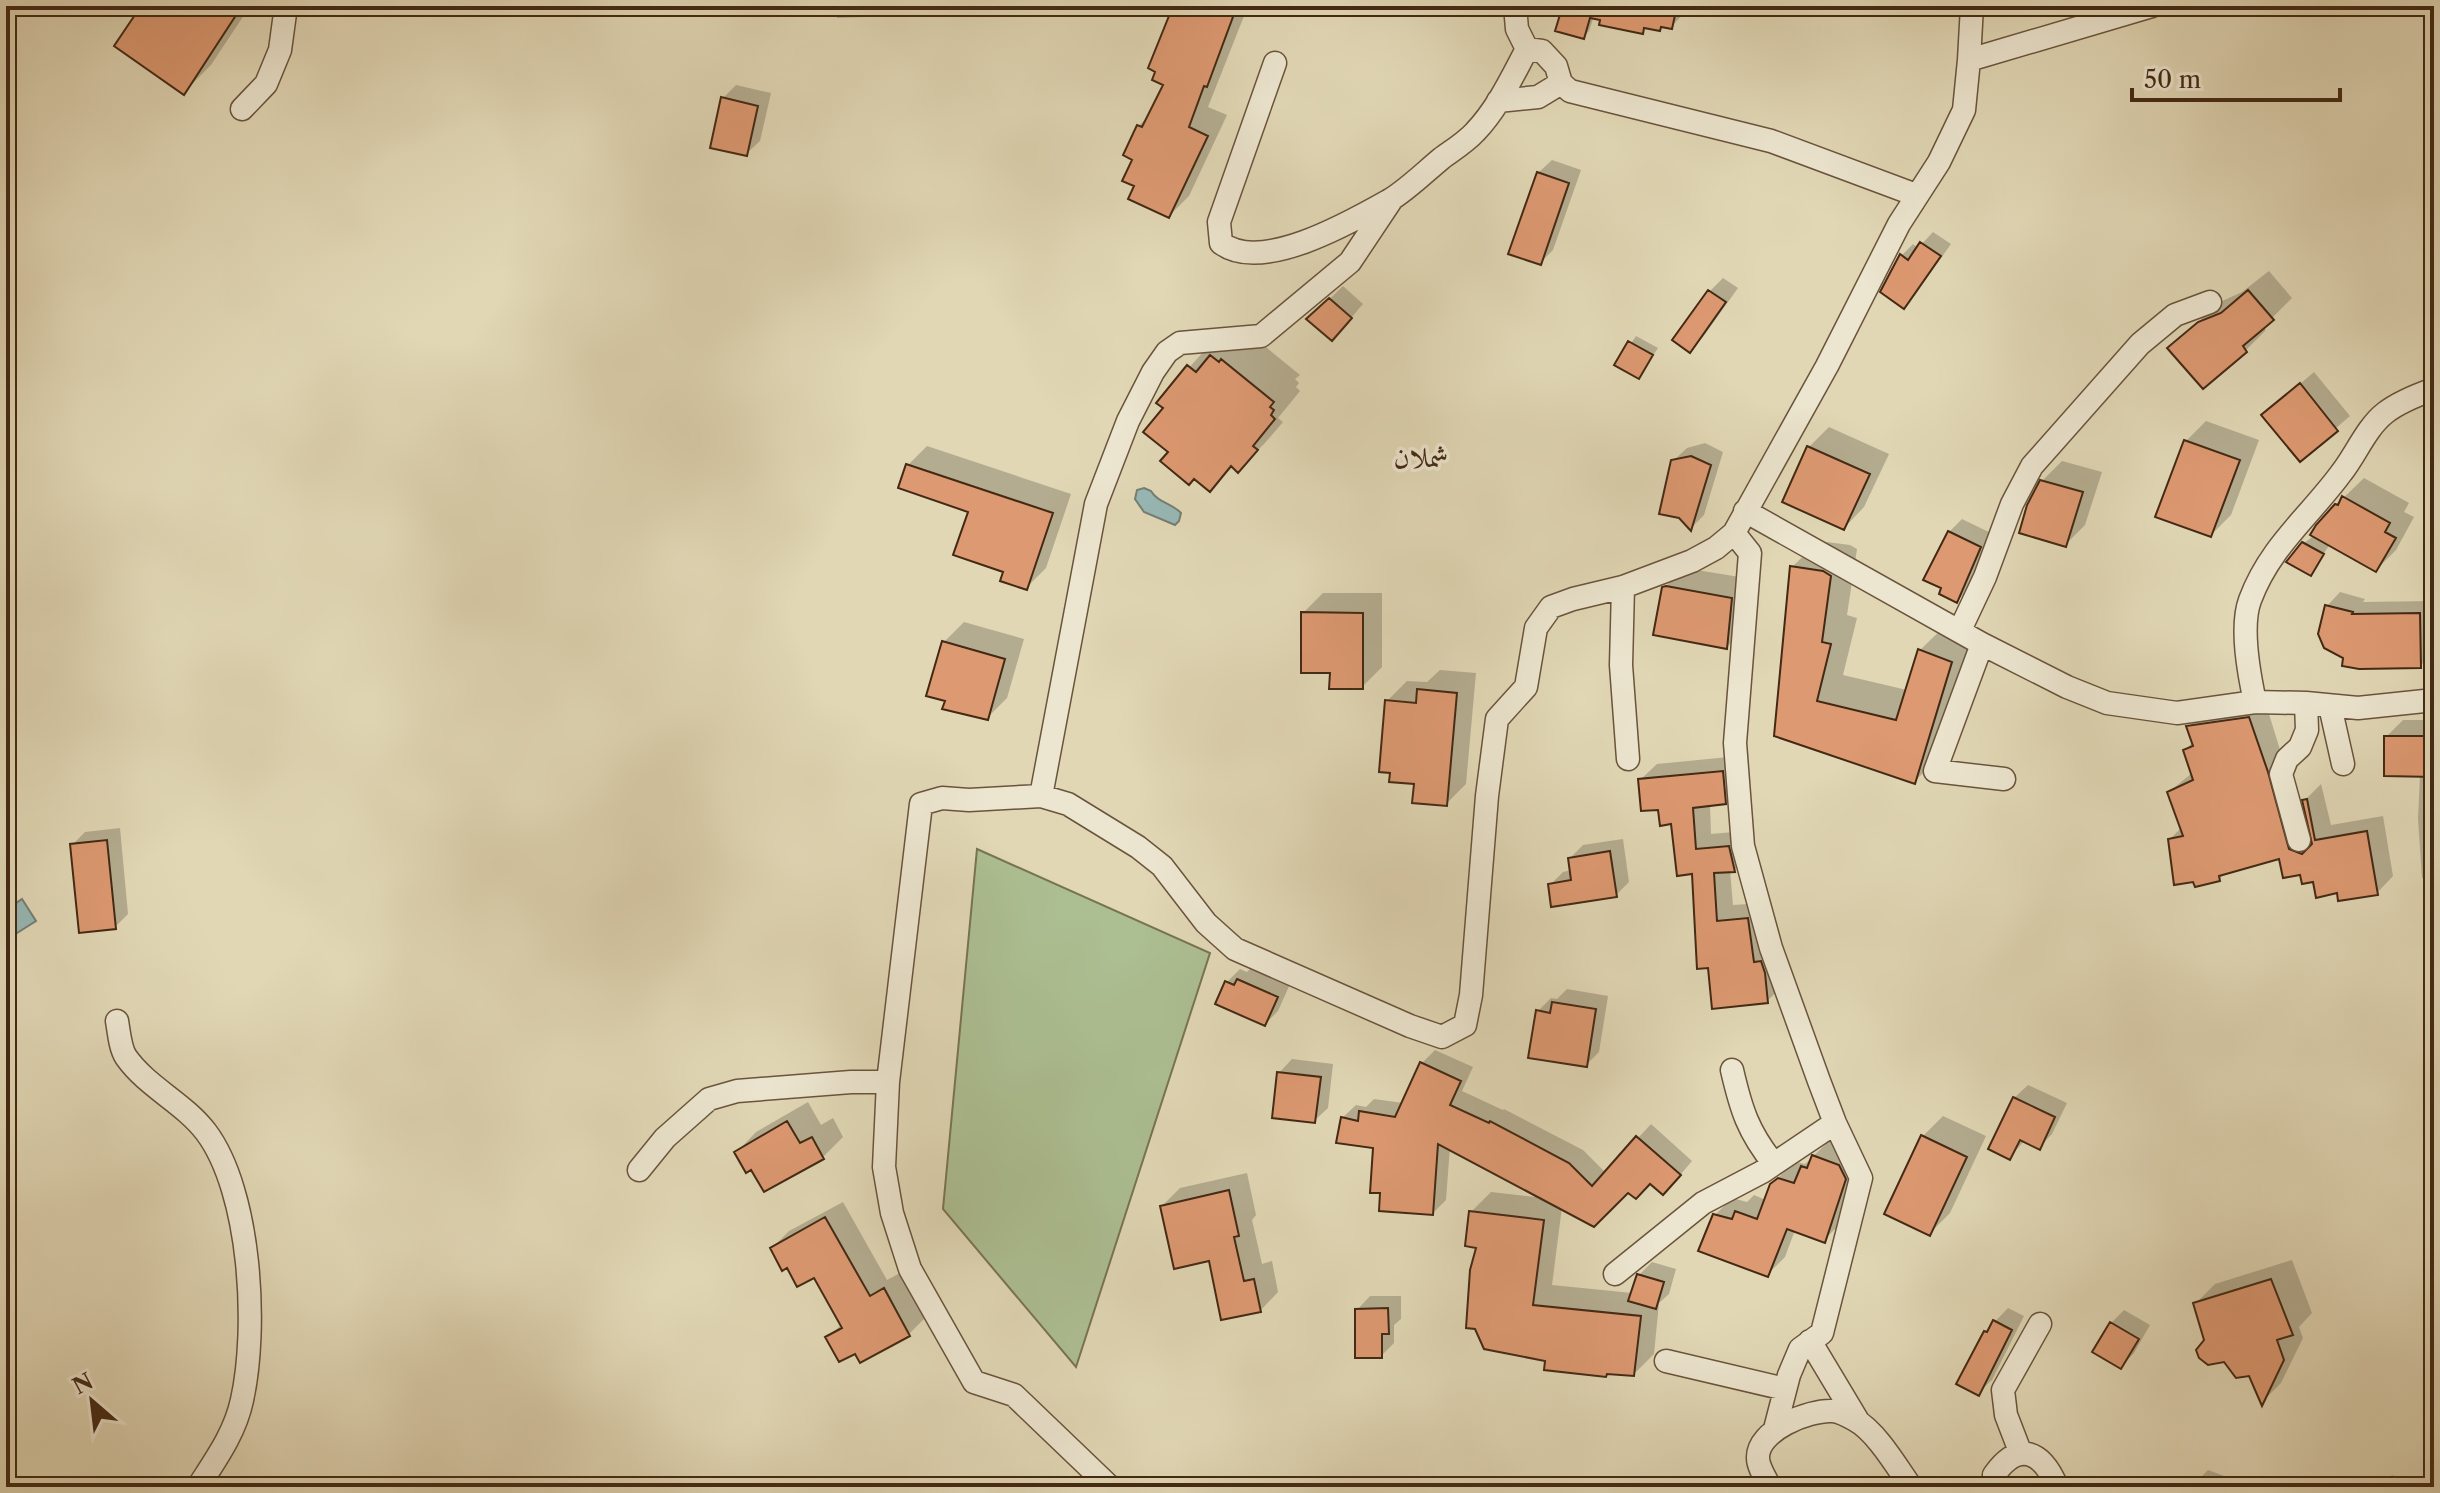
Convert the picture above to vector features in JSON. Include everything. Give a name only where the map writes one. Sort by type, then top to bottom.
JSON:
[{"type":"street","points":[[242,109],[266,84],[280,50],[286,6]]},
{"type":"street","points":[[1515,6],[1517,29],[1527,49]]},
{"type":"street","points":[[1110,1487],[1014,1395],[974,1382],[910,1269],[892,1213],[884,1167],[888,1082],[921,804],[942,798],[969,800],[1041,796],[1068,804],[1138,847],[1162,866],[1206,923],[1235,949],[1397,1021],[1442,1037],[1465,1025],[1471,995],[1487,796],[1497,719],[1526,687],[1536,628],[1551,607],[1623,587],[1692,561],[1716,548],[1734,533],[1827,366],[1899,224],[1939,162],[1964,110],[1972,6]]},
{"type":"street","points":[[1969,60],[2152,6]]},
{"type":"street","points":[[1527,49],[1542,51],[1556,66],[1561,83],[1570,91],[1771,141],[1916,195]]},
{"type":"street","points":[[1275,63],[1219,222],[1221,243],[1231,251],[1271,252],[1304,243],[1392,199],[1475,132],[1498,101],[1527,49]]},
{"type":"street","points":[[1498,101],[1538,97],[1561,83]]},
{"type":"street","points":[[1041,796],[1096,504],[1128,421],[1153,372],[1167,352],[1180,343],[1261,336],[1350,262],[1392,199]]},
{"type":"street","points":[[1960,630],[1985,577],[2012,504],[2032,466],[2140,344],[2175,315],[2210,302]]},
{"type":"street","points":[[2255,702],[2246,654],[2249,602],[2271,557],[2341,473],[2383,414],[2416,395],[2434,389]]},
{"type":"street","points":[[1745,511],[1982,644],[2067,687],[2107,703],[2177,713],[2255,702],[2358,708],[2434,700]]},
{"type":"street","points":[[1734,533],[1750,553],[1735,743],[1743,846],[1771,948],[1835,1123],[1861,1178],[1822,1333],[1800,1349],[1775,1429]]},
{"type":"street","points":[[1623,587],[1621,665],[1628,759]]},
{"type":"street","points":[[1982,644],[1935,771],[2004,779]]},
{"type":"street","points":[[2299,840],[2281,774],[2287,759],[2300,747],[2307,730],[2306,703]]},
{"type":"street","points":[[2330,706],[2343,764]]},
{"type":"street","points":[[117,1021],[124,1055],[185,1109],[208,1135],[229,1179],[245,1240],[250,1292],[248,1360],[242,1400],[231,1435],[198,1487]]},
{"type":"street","points":[[1732,1070],[1743,1114],[1755,1141],[1774,1164]]},
{"type":"street","points":[[639,1170],[665,1138],[709,1099],[737,1091],[888,1082]]},
{"type":"street","points":[[1615,1274],[1703,1203],[1774,1164],[1835,1123]]},
{"type":"street","points":[[2021,1454],[2006,1415],[2003,1390],[2040,1324]]},
{"type":"street","points":[[1810,1341],[1858,1421],[1882,1446],[1911,1487]]},
{"type":"street","points":[[1666,1361],[1785,1389]]},
{"type":"street","points":[[1770,1487],[1758,1458],[1762,1443],[1775,1429],[1807,1415],[1834,1410],[1858,1421]]},
{"type":"street","points":[[1998,1487],[1994,1475],[2004,1460],[2021,1454],[2037,1457],[2049,1468],[2057,1487]]},
{"type":"green space","points":[[977,849],[1210,953],[1076,1367],[943,1209]]},
{"type":"water","points":[[1144,488],[1181,513],[1175,525],[1144,512],[1135,499],[1137,490]]},
{"type":"water","points":[[22,899],[36,921],[6,940],[6,910]]},
{"type":"building","points":[[141,6],[242,6],[184,95],[114,46]]},
{"type":"building","points":[[1173,6],[1237,6],[1189,127],[1208,136],[1169,218],[1128,199],[1134,186],[1122,181],[1132,160],[1123,155],[1137,125],[1142,127],[1163,85],[1152,80],[1155,72],[1148,68]]},
{"type":"building","points":[[1585,6],[1677,6],[1672,29],[1661,27],[1660,31],[1644,28],[1643,34],[1599,25],[1600,20],[1590,18],[1584,39],[1555,31],[1562,8],[1584,14]]},
{"type":"building","points":[[721,97],[758,106],[747,156],[710,148]]},
{"type":"building","points":[[1537,172],[1569,183],[1541,265],[1508,254]]},
{"type":"building","points":[[1920,242],[1941,256],[1904,309],[1880,292],[1900,254],[1908,260]]},
{"type":"building","points":[[1708,290],[1726,302],[1690,353],[1672,340]]},
{"type":"building","points":[[2248,290],[2274,320],[2243,346],[2247,352],[2203,389],[2167,348],[2198,322],[2221,313]]},
{"type":"building","points":[[1329,298],[1352,318],[1332,341],[1306,319]]},
{"type":"building","points":[[1628,341],[1653,355],[1639,379],[1614,365]]},
{"type":"building","points":[[1210,355],[1219,362],[1221,359],[1274,402],[1270,407],[1274,410],[1271,415],[1275,419],[1253,446],[1258,450],[1238,473],[1231,466],[1210,492],[1194,479],[1189,485],[1160,461],[1168,452],[1143,432],[1163,408],[1156,403],[1187,365],[1196,372]]},
{"type":"building","points":[[2300,383],[2338,431],[2300,462],[2261,415]]},
{"type":"building","points":[[2184,440],[2240,460],[2211,537],[2155,517]]},
{"type":"building","points":[[1807,446],[1870,474],[1844,530],[1782,502]]},
{"type":"building","points":[[1691,456],[1711,465],[1691,531],[1679,518],[1659,514],[1671,460]]},
{"type":"building","points":[[906,464],[1053,513],[1027,590],[1000,581],[1003,572],[953,555],[968,512],[898,488]]},
{"type":"building","points":[[2040,480],[2083,492],[2066,547],[2019,533],[2027,505]]},
{"type":"building","points":[[2342,496],[2390,523],[2385,532],[2396,538],[2376,572],[2310,535],[2335,504],[2338,505]]},
{"type":"building","points":[[1948,531],[1981,547],[1957,603],[1939,594],[1941,588],[1923,580]]},
{"type":"building","points":[[2302,542],[2324,554],[2311,576],[2286,562]]},
{"type":"building","points":[[1790,566],[1823,571],[1831,576],[1822,642],[1831,644],[1817,701],[1896,720],[1918,649],[1952,662],[1915,784],[1774,736]]},
{"type":"building","points":[[1662,587],[1732,598],[1727,649],[1653,635]]},
{"type":"building","points":[[2325,605],[2352,614],[2420,613],[2421,668],[2359,669],[2342,666],[2343,658],[2324,648],[2318,634]]},
{"type":"building","points":[[1301,612],[1363,613],[1363,689],[1329,689],[1330,673],[1301,673]]},
{"type":"building","points":[[942,641],[1005,659],[988,720],[942,709],[945,701],[926,696]]},
{"type":"building","points":[[1417,689],[1457,693],[1447,806],[1412,803],[1414,784],[1389,782],[1390,773],[1379,772],[1385,700],[1416,703]]},
{"type":"building","points":[[2249,717],[2289,849],[2302,854],[2312,844],[2302,800],[2307,799],[2315,840],[2367,831],[2378,895],[2338,901],[2337,893],[2316,898],[2313,882],[2302,884],[2300,875],[2283,878],[2279,859],[2219,876],[2220,881],[2195,887],[2193,882],[2174,885],[2168,839],[2183,836],[2167,792],[2193,780],[2183,750],[2193,746],[2186,726]]},
{"type":"building","points":[[2384,736],[2434,736],[2434,777],[2384,776]]},
{"type":"building","points":[[1723,771],[1726,804],[1693,808],[1696,849],[1729,846],[1735,872],[1714,873],[1717,921],[1748,918],[1754,962],[1761,961],[1768,1003],[1712,1009],[1708,968],[1697,969],[1692,874],[1677,876],[1671,824],[1660,826],[1658,810],[1641,811],[1638,779]]},
{"type":"building","points":[[107,840],[116,929],[79,933],[70,844]]},
{"type":"building","points":[[1610,851],[1617,897],[1551,907],[1548,884],[1571,880],[1568,858]]},
{"type":"building","points":[[1237,979],[1278,997],[1265,1026],[1215,1004],[1225,981],[1234,985]]},
{"type":"building","points":[[1552,1002],[1596,1009],[1587,1067],[1528,1058],[1536,1010],[1550,1013]]},
{"type":"building","points":[[1420,1062],[1461,1081],[1450,1105],[1490,1121],[1569,1163],[1592,1186],[1636,1136],[1681,1175],[1663,1195],[1650,1184],[1636,1199],[1628,1193],[1594,1227],[1438,1144],[1433,1215],[1379,1211],[1380,1193],[1370,1193],[1373,1148],[1336,1143],[1341,1117],[1358,1121],[1359,1111],[1395,1117]]},
{"type":"building","points":[[1277,1072],[1321,1077],[1315,1123],[1272,1118]]},
{"type":"building","points":[[2013,1097],[2055,1117],[2040,1150],[2020,1140],[2010,1160],[1988,1149]]},
{"type":"building","points":[[787,1121],[800,1143],[812,1137],[824,1159],[764,1192],[751,1170],[746,1173],[734,1152]]},
{"type":"building","points":[[1921,1135],[1967,1157],[1930,1236],[1884,1214]]},
{"type":"building","points":[[1812,1155],[1839,1165],[1846,1179],[1825,1243],[1787,1229],[1768,1277],[1698,1251],[1713,1214],[1732,1219],[1735,1211],[1757,1219],[1770,1184],[1778,1178],[1794,1183],[1801,1166],[1807,1168]]},
{"type":"building","points":[[1229,1190],[1239,1236],[1234,1237],[1244,1281],[1254,1279],[1261,1312],[1221,1320],[1209,1261],[1174,1269],[1160,1206]]},
{"type":"building","points":[[1469,1211],[1544,1220],[1533,1305],[1641,1316],[1634,1376],[1607,1374],[1606,1377],[1544,1370],[1545,1361],[1484,1349],[1475,1329],[1466,1328],[1470,1270],[1476,1248],[1465,1246]]},
{"type":"building","points":[[825,1217],[870,1296],[884,1288],[910,1336],[860,1363],[855,1354],[839,1362],[825,1337],[842,1328],[814,1278],[797,1287],[787,1268],[782,1271],[770,1248]]},
{"type":"building","points":[[1637,1274],[1664,1282],[1656,1309],[1628,1301]]},
{"type":"building","points":[[2271,1279],[2293,1335],[2277,1340],[2284,1360],[2262,1406],[2249,1376],[2236,1378],[2224,1362],[2208,1365],[2199,1358],[2196,1350],[2204,1340],[2193,1303]]},
{"type":"building","points":[[1388,1308],[1389,1334],[1382,1334],[1382,1358],[1355,1358],[1355,1309]]},
{"type":"building","points":[[1993,1320],[2012,1330],[1979,1396],[1956,1384]]},
{"type":"building","points":[[2110,1322],[2139,1339],[2121,1369],[2092,1352]]},
{"type":"district","name":"شملان","points":[[1421,457]]}]
